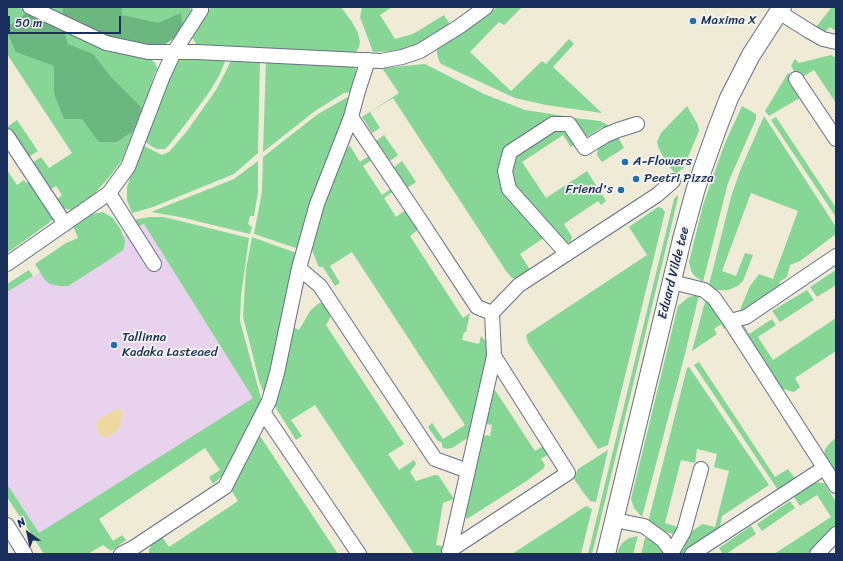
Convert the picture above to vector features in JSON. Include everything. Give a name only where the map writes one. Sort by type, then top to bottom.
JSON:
[{"type":"street","points":[[30,7],[106,43],[148,52],[197,52],[381,61],[402,57],[420,51],[460,26],[486,7]]},
{"type":"street","points":[[7,264],[109,193],[128,167],[163,76],[174,52],[201,8]]},
{"type":"street","points":[[780,9],[809,31],[823,39],[836,42]]},
{"type":"street","name":"Eduard Vilde tee","points":[[606,554],[682,238],[696,188],[729,98],[751,55],[780,9]]},
{"type":"street","points":[[130,552],[226,487],[269,401],[277,373],[299,268],[317,204],[351,117],[368,60]]},
{"type":"street","points":[[796,79],[836,139]]},
{"type":"street","points":[[351,117],[477,307],[492,313]]},
{"type":"street","points":[[567,254],[509,189],[505,171],[510,152],[553,124],[569,124],[585,148],[606,135],[637,124]]},
{"type":"street","points":[[7,136],[65,224]]},
{"type":"street","points":[[449,552],[494,356],[492,313],[519,285],[657,195],[673,181]]},
{"type":"street","points":[[109,193],[154,264]]},
{"type":"street","points":[[730,321],[746,317],[836,256]]},
{"type":"street","points":[[299,268],[320,286],[435,459],[468,471]]},
{"type":"street","points":[[672,282],[704,290],[714,298],[836,486]]},
{"type":"street","points":[[449,552],[568,473],[494,356]]},
{"type":"street","points":[[263,412],[359,554]]},
{"type":"street","points":[[692,554],[824,468]]},
{"type":"street","points":[[615,520],[644,526],[663,540],[672,553],[684,531],[701,469]]},
{"type":"street","points":[[7,525],[25,554]]},
{"type":"street","points":[[817,554],[836,534]]},
{"type":"shaded area","name":"Tallinna Kadaka Lasteaed","points":[[144,224],[253,398],[39,534],[7,484],[7,292],[113,227],[121,237]]},
{"type":"green space","points":[[7,7],[17,7],[149,58],[155,63],[158,70],[155,72],[150,89],[122,160],[96,192],[97,194],[73,210],[60,207],[55,201],[62,195],[56,186],[48,191],[31,164],[41,157],[49,168],[72,153],[7,54]]},
{"type":"green space","points":[[39,7],[189,7],[193,13],[192,17],[174,38],[164,45],[146,45]]},
{"type":"green space","points":[[63,7],[122,7],[122,15],[158,23],[181,13],[183,27],[174,38],[164,45],[125,43],[62,18]]},
{"type":"green space","points":[[211,7],[341,7],[358,33],[360,42],[359,47],[356,52],[255,50],[197,45],[192,37],[193,33]]},
{"type":"green space","points":[[362,7],[392,7],[380,15],[395,39],[413,34],[444,15],[449,23],[447,28],[421,43],[398,51],[373,52],[360,17]]},
{"type":"green space","points":[[497,7],[522,7],[504,25],[499,22],[470,52],[511,91],[542,61],[546,64],[569,39],[574,44],[553,67],[602,113],[546,105],[515,98],[441,64],[437,54],[437,48]]},
{"type":"green space","points":[[832,7],[836,7],[836,29],[834,30],[830,27],[825,32],[816,27]]},
{"type":"green space","points":[[28,12],[63,28],[68,44],[93,54],[110,76],[142,108],[133,131],[117,142],[99,142],[82,119],[64,119],[54,93],[54,66],[16,52],[7,32],[7,27]]},
{"type":"green space","points":[[831,55],[836,58],[836,103],[814,70],[799,79],[791,66],[795,59],[799,63]]},
{"type":"green space","points":[[184,57],[227,57],[219,76],[208,94],[184,126],[165,149],[157,149],[144,141],[173,64]]},
{"type":"green space","points":[[232,58],[260,60],[258,153],[234,174],[153,207],[132,213],[127,200],[127,187],[142,145],[162,155],[169,152],[187,131],[216,90]]},
{"type":"green space","points":[[266,60],[353,65],[357,71],[357,76],[352,92],[344,93],[315,111],[263,152]]},
{"type":"green space","points":[[425,64],[484,94],[525,110],[564,116],[563,119],[507,149],[503,187],[545,237],[520,254],[529,270],[517,278],[512,278],[506,271],[393,98],[370,112],[380,128],[372,133],[362,117],[399,93],[382,68]]},
{"type":"green space","points":[[788,73],[803,96],[769,116],[765,111]]},
{"type":"green space","points":[[351,96],[307,217],[299,249],[254,234],[262,192],[263,157],[318,114]]},
{"type":"green space","points":[[687,106],[698,125],[699,131],[683,169],[680,170],[678,174],[668,165],[659,149],[657,142],[661,133]]},
{"type":"green space","points":[[742,106],[756,114],[756,119],[728,183],[703,282],[693,274],[689,262],[703,205],[725,143]]},
{"type":"green space","points":[[764,116],[836,227],[836,234],[800,261],[790,265],[787,277],[779,282],[783,288],[740,313],[750,286],[759,274],[773,279],[798,211],[751,193],[722,271],[736,276],[745,253],[753,255],[743,281],[738,286],[728,290],[716,290],[709,285],[731,197],[740,171]]},
{"type":"green space","points":[[776,117],[836,208],[836,217],[771,120]]},
{"type":"green space","points":[[574,118],[600,121],[610,126],[605,130],[602,127],[588,136],[584,136],[575,124]]},
{"type":"green space","points":[[17,120],[38,151],[27,158],[7,128]]},
{"type":"green space","points":[[555,127],[567,130],[576,144],[571,147],[563,135],[522,162],[546,198],[587,171],[606,201],[601,205],[598,201],[564,224],[572,237],[571,241],[564,245],[511,180],[512,158]]},
{"type":"green space","points":[[384,135],[398,155],[390,161],[376,141]]},
{"type":"green space","points":[[617,135],[624,148],[602,162],[597,155],[598,149]]},
{"type":"green space","points":[[350,146],[360,162],[370,155],[373,159],[363,166],[382,195],[392,188],[394,191],[384,198],[396,217],[406,210],[419,229],[410,236],[463,318],[470,313],[466,332],[464,332],[462,340],[479,344],[481,336],[487,342],[489,347],[470,434],[466,439],[452,448],[446,449],[442,447],[442,443],[437,440],[428,427],[432,423],[443,439],[465,425],[352,252],[330,266],[340,283],[335,286],[323,267],[319,267],[313,253],[311,247],[313,229],[340,154]]},
{"type":"green space","points":[[258,161],[258,192],[254,216],[250,216],[248,224],[252,227],[250,234],[180,217],[151,212],[234,179]]},
{"type":"green space","points":[[402,161],[416,182],[407,188],[393,168]]},
{"type":"green space","points":[[7,170],[17,185],[24,180],[26,183],[31,180],[52,213],[53,219],[7,253]]},
{"type":"green space","points":[[677,195],[678,198],[597,534],[592,554],[588,554],[674,199]]},
{"type":"green space","points":[[658,207],[662,208],[665,212],[608,445],[598,449],[528,343],[526,335],[647,255],[629,227]]},
{"type":"green space","points":[[103,212],[113,218],[121,230],[125,241],[124,249],[68,286],[50,284],[45,280],[35,264],[66,243],[78,238],[73,226],[92,214]]},
{"type":"green space","points":[[149,217],[164,217],[249,238],[241,296],[240,321],[261,398],[263,400],[226,478],[222,476],[213,484],[209,477],[220,470],[205,448],[99,519],[113,541],[122,535],[126,540],[111,551],[103,545],[88,554],[44,554],[7,497],[7,484],[39,533],[253,398],[144,224],[139,226],[135,220]]},
{"type":"green space","points":[[252,237],[299,254],[265,396],[259,381],[243,317],[246,269]]},
{"type":"green space","points":[[29,270],[33,276],[7,292],[7,284]]},
{"type":"green space","points":[[836,270],[836,285],[817,297],[810,287]]},
{"type":"green space","points":[[807,290],[814,300],[780,322],[772,311]]},
{"type":"green space","points":[[699,295],[642,517],[634,508],[631,499],[678,306],[689,297]]},
{"type":"green space","points":[[706,298],[728,326],[724,329],[721,324],[714,329],[717,334],[692,351]]},
{"type":"green space","points":[[319,303],[325,303],[332,314],[326,325],[404,444],[388,454],[399,470],[414,460],[416,464],[410,472],[416,481],[438,475],[454,499],[443,503],[436,545],[445,547],[443,554],[414,554],[315,405],[291,420],[302,436],[296,440],[274,405],[291,326],[299,330],[310,311]]},
{"type":"green space","points":[[836,318],[836,351],[795,378],[800,387],[794,392],[776,385],[741,330],[742,322],[749,334],[772,319],[776,325],[758,337],[773,360]]},
{"type":"green space","points":[[699,362],[775,477],[788,469],[797,481],[780,493],[694,365]]},
{"type":"green space","points":[[689,367],[769,485],[722,516],[719,533],[686,554],[677,554],[683,538],[702,524],[715,527],[729,471],[714,467],[717,454],[697,449],[695,463],[681,460],[665,523],[678,527],[677,533],[673,534],[662,531],[648,522],[687,368]]},
{"type":"green space","points":[[495,390],[535,451],[545,445],[550,453],[541,459],[545,465],[543,469],[467,519],[464,513],[483,435],[490,436],[492,425],[486,424],[492,393]]},
{"type":"green space","points":[[258,433],[338,554],[149,554],[149,549],[154,542],[162,537],[169,547],[238,501],[230,488]]},
{"type":"green space","points":[[836,438],[836,478],[824,455],[825,449]]},
{"type":"green space","points":[[608,450],[596,502],[590,501],[574,479],[578,469]]},
{"type":"green space","points":[[812,482],[824,483],[836,502],[836,529],[814,554],[774,554],[831,517],[817,495],[800,506],[792,494]]},
{"type":"green space","points":[[790,501],[795,508],[762,531],[757,524]]},
{"type":"green space","points":[[586,506],[592,509],[581,554],[512,554]]},
{"type":"green space","points":[[751,526],[756,534],[726,554],[723,554],[719,548]]},
{"type":"green space","points":[[638,536],[633,554],[617,554],[622,543],[629,538]]},
{"type":"green space","points":[[645,538],[656,544],[663,554],[641,554]]},
{"type":"sand","points":[[116,409],[120,409],[122,411],[123,416],[120,422],[121,425],[117,431],[105,438],[99,434],[96,425],[98,420]]},
{"type":"place","name":"Maxima X","points":[[693,21]]},
{"type":"place","name":"A-Flowers","points":[[625,162]]},
{"type":"place","name":"Peetri Pizza","points":[[636,179]]},
{"type":"place","name":"Friend's","points":[[621,190]]},
{"type":"place","name":"Tallinna Kadaka Lasteaed","points":[[114,345]]}]
